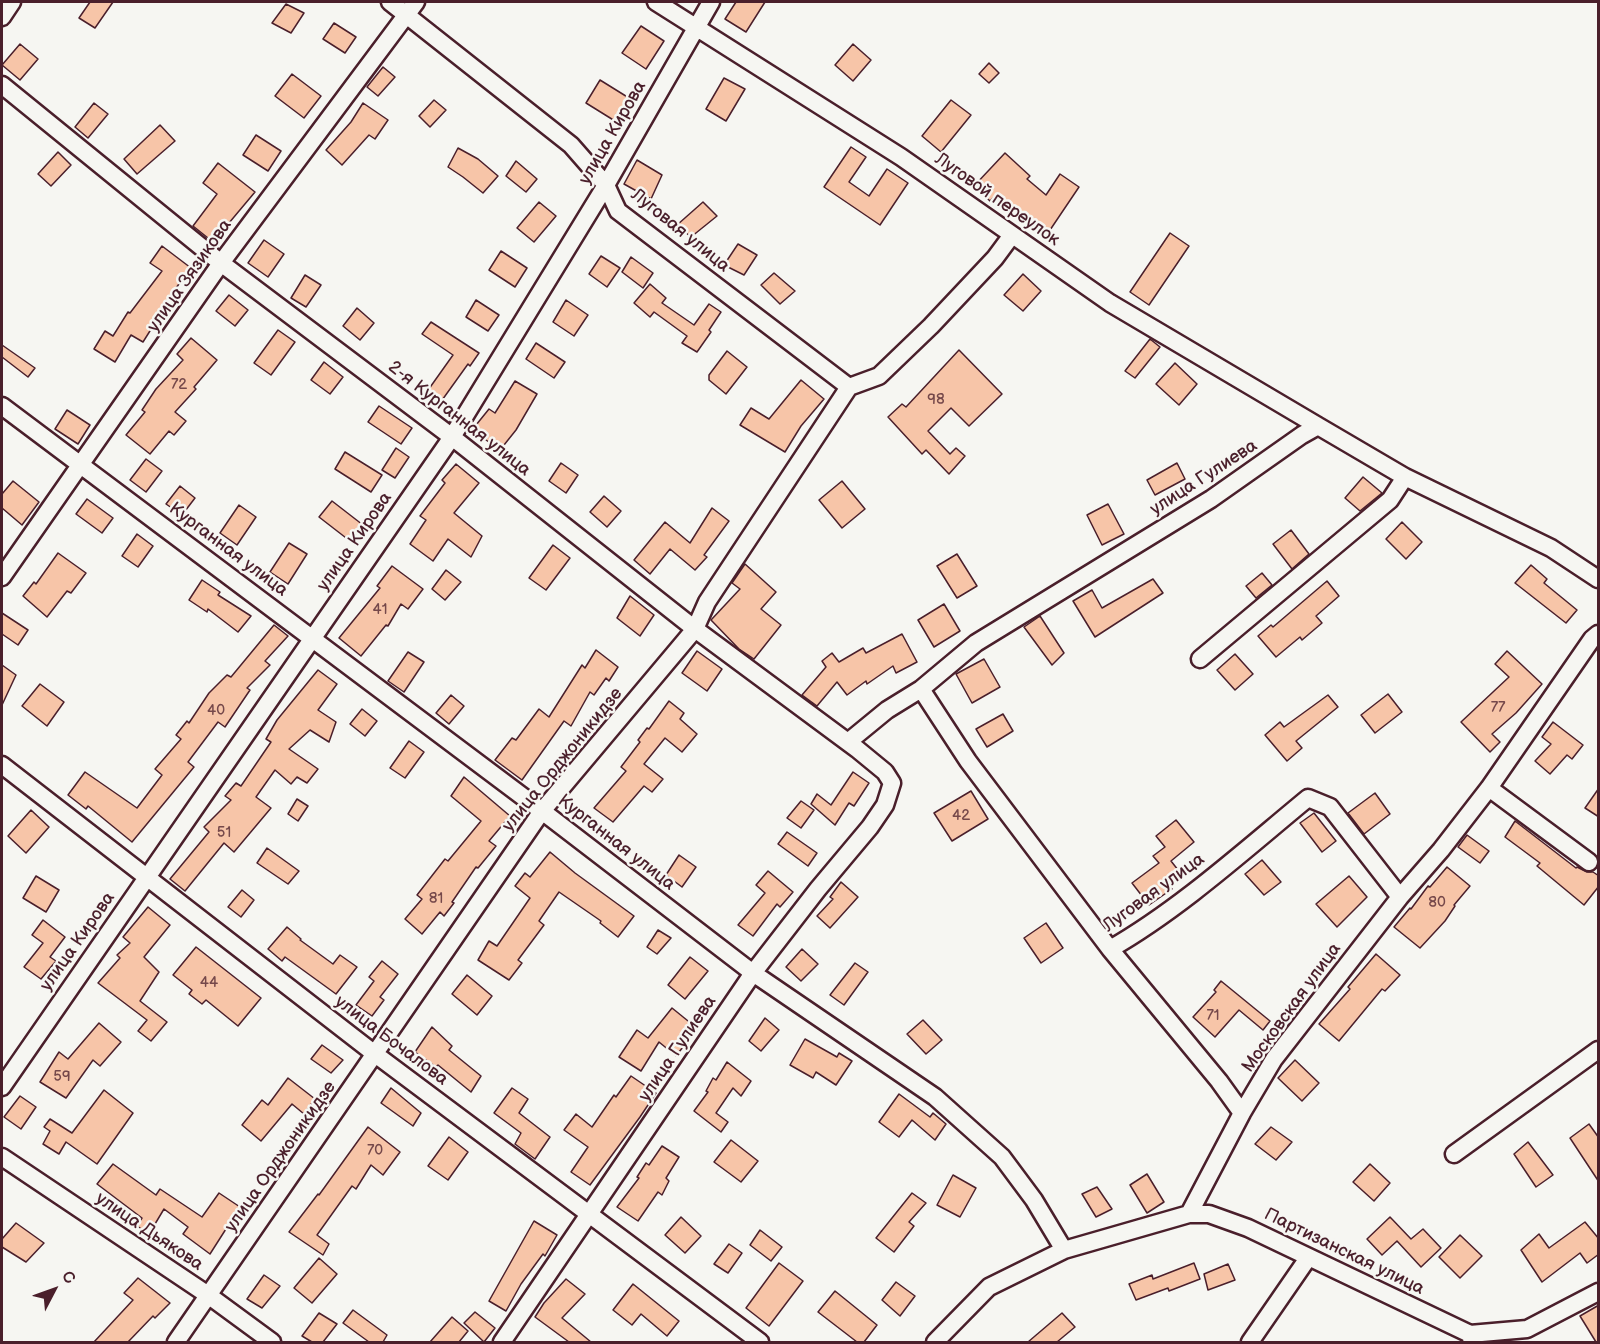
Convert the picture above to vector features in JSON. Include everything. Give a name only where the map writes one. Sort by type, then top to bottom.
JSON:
[{"type":"street","points":[[2,17],[12,2]]},
{"type":"street","name":"Луговая улица","points":[[390,2],[411,7],[571,145],[606,185],[618,211],[849,387]]},
{"type":"street","name":"Луговой переулок","points":[[656,2],[901,157],[1110,303],[1318,426]]},
{"type":"street","name":"улица Кирова","points":[[2,1087],[452,437],[606,185],[711,2]]},
{"type":"street","name":"улица Зязикова","points":[[2,577],[221,263],[411,7]]},
{"type":"street","name":"2-я Курганная улица","points":[[2,85],[221,263],[452,437],[695,629],[848,742],[885,772],[892,783]]},
{"type":"street","points":[[849,387],[879,376],[931,326],[995,258],[1012,235]]},
{"type":"street","name":"улица Орджоникидзе","points":[[176,1342],[542,811],[695,629],[706,602],[849,387]]},
{"type":"street","name":"Курганная улица","points":[[2,406],[542,811],[753,974],[936,1097],[1002,1157],[1034,1200],[1064,1250]]},
{"type":"street","points":[[1318,426],[1405,477],[1551,548],[1599,579]]},
{"type":"street","name":"улица Гулиева","points":[[848,742],[887,710],[921,689],[975,643],[1211,499],[1318,426]]},
{"type":"street","points":[[1200,659],[1390,500],[1405,477]]},
{"type":"street","name":"Московская улица","points":[[1189,1214],[1242,1113],[1274,1059],[1400,897],[1441,850],[1489,788],[1592,639],[1599,634]]},
{"type":"street","name":"Луговая улица","points":[[921,689],[968,761],[1110,949],[1149,925],[1308,798],[1330,807],[1400,897]]},
{"type":"street","name":"улица Бочалова","points":[[2,765],[375,1054],[760,1342]]},
{"type":"street","name":"улица Гулиева","points":[[502,1342],[753,974],[818,889],[870,827],[885,805],[892,783]]},
{"type":"street","points":[[1489,788],[1589,862]]},
{"type":"street","points":[[1110,949],[1220,1081],[1242,1113]]},
{"type":"street","points":[[1454,1154],[1599,1050]]},
{"type":"street","name":"улица Дьякова","points":[[2,1157],[208,1295],[272,1342]]},
{"type":"street","points":[[934,1342],[989,1287],[1064,1250],[1189,1214]]},
{"type":"street","name":"Партизанская улица","points":[[1189,1214],[1209,1214],[1248,1228],[1471,1338]]},
{"type":"street","points":[[1250,1342],[1308,1257]]},
{"type":"street","points":[[1471,1338],[1527,1329],[1599,1292]]},
{"type":"building","points":[[90,2],[113,2],[95,28],[79,18]]},
{"type":"building","points":[[736,2],[765,2],[746,32],[725,19]]},
{"type":"building","points":[[286,4],[304,13],[291,33],[272,23]]},
{"type":"building","points":[[334,23],[356,37],[345,53],[323,39]]},
{"type":"building","points":[[641,26],[664,41],[646,69],[622,53]]},
{"type":"building","points":[[20,44],[38,59],[20,80],[2,65]]},
{"type":"building","points":[[853,44],[871,60],[853,81],[835,65]]},
{"type":"building","points":[[989,63],[999,73],[989,83],[979,74]]},
{"type":"building","points":[[383,67],[395,77],[378,96],[367,87]]},
{"type":"building","points":[[292,74],[321,96],[304,118],[275,96]]},
{"type":"building","points":[[724,78],[745,89],[726,121],[706,109]]},
{"type":"building","points":[[600,80],[629,98],[615,121],[586,103]]},
{"type":"building","points":[[434,100],[446,110],[430,127],[419,116]]},
{"type":"building","points":[[951,100],[971,115],[941,152],[922,136]]},
{"type":"building","points":[[94,103],[108,114],[88,138],[75,127]]},
{"type":"building","points":[[363,103],[388,120],[375,139],[369,135],[342,165],[326,150],[351,122]]},
{"type":"building","points":[[160,125],[175,141],[137,174],[124,159]]},
{"type":"building","points":[[256,135],[281,151],[268,171],[243,155]]},
{"type":"building","points":[[851,147],[866,157],[849,182],[869,196],[887,169],[908,183],[880,225],[824,187]]},
{"type":"building","points":[[458,148],[478,159],[498,176],[483,193],[448,167]]},
{"type":"building","points":[[58,152],[71,165],[51,186],[38,174]]},
{"type":"building","points":[[1005,153],[1030,176],[1027,179],[1046,195],[1060,174],[1079,187],[1048,233],[1013,209],[1010,212],[994,197],[990,201],[974,186]]},
{"type":"building","points":[[637,160],[662,175],[651,199],[624,184]]},
{"type":"building","points":[[516,161],[537,179],[526,192],[506,176]]},
{"type":"building","points":[[218,163],[255,192],[213,242],[193,226],[217,194],[203,183]]},
{"type":"building","points":[[539,202],[556,216],[534,242],[517,228]]},
{"type":"building","points":[[703,202],[717,216],[691,237],[677,225]]},
{"type":"building","points":[[1170,233],[1189,246],[1149,305],[1130,292]]},
{"type":"building","points":[[264,240],[284,254],[268,277],[248,263]]},
{"type":"building","points":[[738,244],[757,255],[744,275],[724,265]]},
{"type":"building","points":[[162,246],[191,268],[170,296],[174,299],[160,315],[143,342],[131,335],[115,362],[94,349],[105,331],[113,336],[128,312],[130,313],[162,271],[150,263]]},
{"type":"building","points":[[501,251],[527,268],[515,287],[489,270]]},
{"type":"building","points":[[601,256],[620,268],[607,287],[589,274]]},
{"type":"building","points":[[631,257],[653,273],[643,288],[622,272]]},
{"type":"building","points":[[774,273],[795,291],[780,304],[761,285]]},
{"type":"building","points":[[1023,274],[1041,291],[1023,311],[1004,295]]},
{"type":"building","points":[[305,275],[321,285],[306,307],[291,298]]},
{"type":"building","points":[[650,284],[666,298],[662,303],[694,325],[709,304],[721,312],[697,352],[682,343],[687,336],[654,312],[650,317],[634,303]]},
{"type":"building","points":[[229,295],[248,310],[235,326],[216,311]]},
{"type":"building","points":[[476,300],[499,315],[488,331],[466,317]]},
{"type":"building","points":[[566,300],[588,315],[574,336],[553,322]]},
{"type":"building","points":[[357,308],[374,323],[360,340],[343,326]]},
{"type":"building","points":[[431,322],[479,353],[470,366],[468,364],[440,403],[426,393],[453,355],[422,334]]},
{"type":"building","points":[[278,330],[295,342],[271,375],[254,363]]},
{"type":"building","points":[[191,338],[217,360],[194,387],[196,389],[175,412],[186,421],[174,435],[169,431],[150,454],[126,435],[145,412],[142,410],[156,389],[183,360],[177,354]]},
{"type":"building","points":[[1150,339],[1160,347],[1135,378],[1125,371]]},
{"type":"building","points":[[536,343],[565,362],[554,378],[526,359]]},
{"type":"building","points":[[2,345],[35,368],[28,377],[2,357]]},
{"type":"building","points":[[959,350],[1002,394],[969,426],[951,408],[928,431],[950,454],[956,448],[965,456],[949,474],[926,450],[922,454],[888,417],[902,404],[906,407]]},
{"type":"building","points":[[727,351],[747,367],[726,394],[709,380],[709,375]]},
{"type":"building","points":[[324,362],[343,377],[330,394],[311,380]]},
{"type":"building","points":[[1175,363],[1197,384],[1179,405],[1156,384]]},
{"type":"building","points":[[801,380],[824,399],[801,426],[785,452],[740,425],[751,408],[769,419]]},
{"type":"building","points":[[515,381],[537,394],[516,430],[500,450],[472,430],[489,409],[495,413]]},
{"type":"building","points":[[379,406],[412,428],[401,444],[368,422]]},
{"type":"building","points":[[67,410],[90,425],[78,444],[55,429]]},
{"type":"building","points":[[396,448],[409,457],[395,478],[382,470]]},
{"type":"building","points":[[345,452],[382,475],[371,492],[335,469]]},
{"type":"building","points":[[146,459],[162,471],[146,492],[130,480]]},
{"type":"building","points":[[561,463],[578,475],[566,493],[549,481]]},
{"type":"building","points":[[1177,463],[1185,479],[1155,495],[1147,480]]},
{"type":"building","points":[[456,464],[479,483],[454,513],[482,536],[471,557],[448,539],[433,561],[410,544],[426,520],[420,516],[445,483],[442,480]]},
{"type":"building","points":[[1363,477],[1382,493],[1360,511],[1345,498]]},
{"type":"building","points":[[13,481],[39,502],[22,525],[2,508],[2,494]]},
{"type":"building","points":[[842,481],[865,509],[842,528],[819,500]]},
{"type":"building","points":[[180,486],[195,498],[182,515],[166,504]]},
{"type":"building","points":[[604,496],[621,511],[607,527],[590,512]]},
{"type":"building","points":[[87,499],[113,518],[102,533],[76,514]]},
{"type":"building","points":[[332,501],[363,525],[350,541],[319,517]]},
{"type":"building","points":[[1108,504],[1124,534],[1102,545],[1087,515]]},
{"type":"building","points":[[239,505],[256,517],[237,545],[220,533]]},
{"type":"building","points":[[712,508],[729,521],[704,555],[707,557],[695,570],[670,549],[650,574],[634,560],[665,522],[690,543]]},
{"type":"building","points":[[1402,522],[1422,542],[1406,559],[1386,539]]},
{"type":"building","points":[[1291,530],[1309,554],[1292,569],[1273,544]]},
{"type":"building","points":[[137,534],[153,546],[138,567],[122,556]]},
{"type":"building","points":[[289,543],[307,554],[288,584],[270,572]]},
{"type":"building","points":[[553,545],[570,558],[546,590],[529,578]]},
{"type":"building","points":[[58,553],[86,573],[71,593],[67,591],[47,617],[23,596],[34,582],[36,584]]},
{"type":"building","points":[[957,554],[977,586],[957,598],[937,566]]},
{"type":"building","points":[[745,564],[776,592],[761,609],[781,625],[754,659],[739,649],[711,620],[740,589],[732,583]]},
{"type":"building","points":[[1531,565],[1547,579],[1544,583],[1577,610],[1566,623],[1515,583]]},
{"type":"building","points":[[392,566],[423,589],[408,609],[401,604],[388,626],[386,625],[361,656],[339,638],[380,588],[377,586]]},
{"type":"building","points":[[446,570],[461,582],[445,600],[432,589]]},
{"type":"building","points":[[1262,573],[1272,585],[1256,598],[1246,586]]},
{"type":"building","points":[[1153,579],[1163,593],[1095,637],[1073,601],[1092,590],[1102,608]]},
{"type":"building","points":[[202,580],[220,592],[218,595],[251,616],[238,632],[208,609],[207,612],[189,600]]},
{"type":"building","points":[[1327,581],[1339,596],[1316,616],[1322,623],[1302,640],[1300,637],[1276,657],[1258,636],[1271,625],[1273,627]]},
{"type":"building","points":[[630,596],[654,615],[640,636],[617,618]]},
{"type":"building","points":[[944,604],[960,631],[934,647],[918,620]]},
{"type":"building","points":[[2,613],[28,630],[18,645],[2,634]]},
{"type":"building","points":[[1040,616],[1064,653],[1052,665],[1024,627]]},
{"type":"building","points":[[274,625],[288,636],[265,661],[270,665],[247,688],[250,690],[225,727],[218,722],[188,762],[194,767],[132,842],[88,806],[86,809],[68,795],[85,772],[137,808],[162,775],[155,769],[181,739],[176,735],[187,721],[189,723],[209,693],[227,675],[231,677]]},
{"type":"building","points":[[902,634],[917,662],[896,673],[893,666],[847,695],[837,682],[817,706],[802,695],[826,667],[822,661],[832,653],[839,662],[863,648],[866,653]]},
{"type":"building","points":[[596,650],[618,667],[609,681],[606,678],[594,695],[590,692],[571,726],[564,721],[522,780],[495,760],[512,738],[516,740],[539,709],[549,717],[582,665],[585,668]]},
{"type":"building","points":[[697,651],[722,669],[707,691],[682,673]]},
{"type":"building","points":[[1507,651],[1542,684],[1516,713],[1492,734],[1500,742],[1490,752],[1461,722],[1509,677],[1495,664]]},
{"type":"building","points":[[408,652],[424,662],[404,692],[388,681]]},
{"type":"building","points":[[1235,654],[1253,674],[1235,690],[1217,670]]},
{"type":"building","points":[[984,659],[1000,687],[972,703],[956,674]]},
{"type":"building","points":[[2,665],[16,675],[2,705]]},
{"type":"building","points":[[318,670],[337,684],[318,710],[336,722],[329,742],[310,730],[289,749],[318,769],[307,783],[297,777],[291,784],[275,770],[256,797],[271,808],[234,852],[224,843],[185,891],[170,879],[209,832],[204,827],[231,800],[225,796],[236,783],[241,786],[271,742],[266,739],[277,720]]},
{"type":"building","points":[[40,684],[64,702],[47,726],[22,706]]},
{"type":"building","points":[[1388,694],[1402,712],[1375,733],[1361,715]]},
{"type":"building","points":[[451,695],[464,706],[449,724],[436,713]]},
{"type":"building","points":[[1328,695],[1338,707],[1296,741],[1302,748],[1287,761],[1265,735],[1280,722],[1284,727]]},
{"type":"building","points":[[669,701],[684,713],[680,719],[697,734],[682,752],[665,738],[644,764],[663,779],[652,792],[644,786],[613,822],[594,808],[626,771],[621,767],[640,742],[638,740]]},
{"type":"building","points":[[362,709],[377,721],[365,736],[350,724]]},
{"type":"building","points":[[1003,714],[1013,731],[987,747],[976,729]]},
{"type":"building","points":[[1553,722],[1583,745],[1572,759],[1567,755],[1550,774],[1535,761],[1551,744],[1542,737]]},
{"type":"building","points":[[409,741],[424,752],[405,778],[390,768]]},
{"type":"building","points":[[853,772],[869,783],[854,806],[849,803],[835,825],[811,804],[817,794],[831,805]]},
{"type":"building","points":[[464,777],[510,816],[489,841],[496,846],[478,868],[476,867],[452,902],[454,903],[444,916],[440,912],[422,934],[405,919],[422,899],[417,895],[445,859],[448,861],[481,821],[451,796]]},
{"type":"building","points":[[1599,788],[1599,817],[1585,808]]},
{"type":"building","points":[[971,791],[988,819],[952,841],[934,813]]},
{"type":"building","points":[[1375,793],[1390,814],[1364,834],[1348,813]]},
{"type":"building","points":[[297,799],[308,806],[298,821],[288,814]]},
{"type":"building","points":[[801,801],[814,810],[801,828],[787,818]]},
{"type":"building","points":[[31,810],[49,827],[26,853],[8,836]]},
{"type":"building","points":[[1314,813],[1336,841],[1322,852],[1300,823]]},
{"type":"building","points":[[1176,820],[1194,842],[1171,861],[1182,875],[1169,885],[1172,889],[1149,905],[1132,883],[1159,863],[1153,856],[1165,847],[1156,836]]},
{"type":"building","points":[[1515,821],[1576,868],[1593,872],[1599,876],[1599,886],[1584,905],[1537,866],[1540,863],[1505,837]]},
{"type":"building","points":[[787,832],[817,853],[808,866],[778,844]]},
{"type":"building","points":[[1467,835],[1489,851],[1480,863],[1458,847]]},
{"type":"building","points":[[267,848],[299,871],[288,884],[257,863]]},
{"type":"building","points":[[550,852],[634,916],[618,937],[600,923],[601,921],[559,892],[539,921],[544,925],[518,960],[522,963],[509,980],[478,960],[489,941],[497,946],[530,898],[515,886],[525,873],[530,877]]},
{"type":"building","points":[[679,855],[696,867],[682,887],[666,875]]},
{"type":"building","points":[[1262,860],[1281,882],[1264,895],[1245,874]]},
{"type":"building","points":[[1447,867],[1470,886],[1454,905],[1445,921],[1420,948],[1394,927]]},
{"type":"building","points":[[768,871],[793,892],[780,907],[777,904],[753,936],[738,925],[765,893],[756,885]]},
{"type":"building","points":[[36,876],[59,890],[46,912],[23,898]]},
{"type":"building","points":[[1349,876],[1367,897],[1337,927],[1316,904]]},
{"type":"building","points":[[841,882],[858,897],[830,928],[817,916],[833,899],[830,897]]},
{"type":"building","points":[[242,890],[254,900],[241,917],[228,907]]},
{"type":"building","points":[[148,907],[170,925],[144,957],[159,972],[140,1001],[167,1022],[151,1041],[138,1031],[147,1020],[98,983],[120,958],[117,955],[130,943],[123,937]]},
{"type":"building","points":[[43,920],[65,937],[50,957],[56,961],[41,979],[24,967],[43,943],[32,935]]},
{"type":"building","points":[[1046,923],[1063,948],[1041,963],[1024,938]]},
{"type":"building","points":[[287,927],[300,940],[333,964],[340,955],[357,967],[336,994],[285,957],[282,961],[268,949]]},
{"type":"building","points":[[658,930],[671,938],[657,954],[647,947]]},
{"type":"building","points":[[196,947],[261,998],[238,1026],[206,1000],[202,1004],[189,994],[192,990],[173,975]]},
{"type":"building","points":[[802,949],[818,964],[801,981],[786,967]]},
{"type":"building","points":[[1376,954],[1400,975],[1385,991],[1382,989],[1339,1041],[1319,1024],[1350,989],[1348,987]]},
{"type":"building","points":[[690,957],[708,971],[685,999],[668,985]]},
{"type":"building","points":[[382,961],[398,974],[380,997],[384,1000],[372,1016],[356,1005],[374,981],[369,977]]},
{"type":"building","points":[[855,963],[868,972],[844,1005],[830,995]]},
{"type":"building","points":[[467,975],[492,996],[477,1015],[452,994]]},
{"type":"building","points":[[1221,981],[1270,1021],[1263,1030],[1239,1010],[1215,1037],[1193,1017],[1216,992],[1214,990]]},
{"type":"building","points":[[672,1008],[693,1025],[683,1040],[686,1043],[676,1056],[659,1042],[641,1071],[619,1057],[637,1030],[648,1038]]},
{"type":"building","points":[[765,1018],[779,1030],[761,1051],[749,1041]]},
{"type":"building","points":[[923,1020],[942,1040],[926,1054],[907,1034]]},
{"type":"building","points":[[99,1023],[121,1042],[100,1066],[93,1060],[66,1098],[40,1082],[59,1052],[68,1059]]},
{"type":"building","points":[[432,1027],[452,1046],[449,1050],[481,1076],[471,1092],[438,1065],[436,1067],[415,1052]]},
{"type":"building","points":[[805,1039],[837,1057],[839,1053],[852,1061],[836,1085],[816,1072],[813,1078],[790,1065]]},
{"type":"building","points":[[322,1045],[343,1060],[331,1073],[311,1059]]},
{"type":"building","points":[[1295,1060],[1319,1083],[1302,1101],[1278,1078]]},
{"type":"building","points":[[727,1062],[751,1081],[741,1096],[733,1088],[716,1113],[728,1122],[721,1132],[694,1111],[708,1092],[706,1091],[713,1078],[716,1080]]},
{"type":"building","points":[[631,1076],[656,1093],[590,1185],[571,1172],[588,1147],[564,1130],[576,1114],[592,1127],[614,1095],[616,1097]]},
{"type":"building","points":[[288,1078],[315,1099],[304,1114],[292,1104],[261,1141],[242,1125],[262,1100],[268,1105]]},
{"type":"building","points":[[391,1088],[421,1113],[413,1126],[381,1103]]},
{"type":"building","points":[[512,1088],[528,1099],[519,1113],[550,1137],[535,1159],[515,1144],[521,1133],[494,1113]]},
{"type":"building","points":[[104,1090],[133,1113],[97,1164],[66,1142],[59,1154],[43,1144],[50,1131],[44,1127],[50,1119],[72,1133]]},
{"type":"building","points":[[899,1094],[930,1117],[933,1113],[946,1124],[935,1140],[912,1120],[899,1137],[879,1122]]},
{"type":"building","points":[[20,1096],[36,1107],[21,1129],[4,1117]]},
{"type":"building","points":[[1589,1124],[1599,1138],[1599,1182],[1570,1138]]},
{"type":"building","points":[[368,1127],[400,1152],[383,1175],[371,1165],[356,1189],[352,1186],[317,1235],[329,1244],[323,1255],[289,1232]]},
{"type":"building","points":[[1271,1127],[1292,1142],[1276,1160],[1255,1144]]},
{"type":"building","points":[[449,1137],[468,1152],[448,1180],[428,1166]]},
{"type":"building","points":[[731,1140],[758,1161],[741,1182],[714,1162]]},
{"type":"building","points":[[1528,1142],[1553,1175],[1536,1187],[1514,1154]]},
{"type":"building","points":[[662,1146],[679,1157],[666,1178],[669,1181],[662,1195],[658,1192],[638,1221],[617,1207],[639,1178],[637,1177],[646,1163],[649,1165]]},
{"type":"building","points":[[113,1164],[156,1195],[160,1189],[202,1217],[219,1193],[240,1207],[210,1254],[183,1234],[188,1227],[164,1209],[149,1234],[137,1226],[142,1218],[97,1184]]},
{"type":"building","points":[[1370,1164],[1390,1183],[1374,1201],[1353,1182]]},
{"type":"building","points":[[1147,1174],[1164,1202],[1147,1213],[1130,1185]]},
{"type":"building","points":[[953,1175],[976,1188],[960,1217],[937,1205]]},
{"type":"building","points":[[1097,1187],[1112,1209],[1096,1217],[1082,1194]]},
{"type":"building","points":[[912,1193],[926,1203],[909,1222],[914,1226],[894,1252],[876,1238]]},
{"type":"building","points":[[681,1217],[701,1236],[685,1253],[665,1235]]},
{"type":"building","points":[[1390,1217],[1411,1239],[1423,1229],[1441,1248],[1421,1267],[1397,1241],[1382,1255],[1367,1239]]},
{"type":"building","points":[[534,1221],[557,1235],[545,1256],[543,1254],[521,1284],[506,1311],[489,1301]]},
{"type":"building","points":[[1585,1222],[1599,1239],[1599,1254],[1587,1263],[1580,1253],[1542,1282],[1521,1250],[1539,1234],[1549,1248]]},
{"type":"building","points":[[16,1223],[44,1243],[26,1262],[2,1247],[2,1239]]},
{"type":"building","points":[[760,1230],[782,1247],[771,1261],[750,1245]]},
{"type":"building","points":[[1460,1235],[1482,1256],[1460,1278],[1439,1257]]},
{"type":"building","points":[[729,1244],[742,1253],[728,1273],[714,1264]]},
{"type":"building","points":[[319,1258],[337,1274],[312,1303],[294,1288]]},
{"type":"building","points":[[779,1263],[803,1281],[769,1326],[746,1308]]},
{"type":"building","points":[[1194,1263],[1200,1279],[1136,1300],[1129,1284],[1152,1275],[1153,1279]]},
{"type":"building","points":[[1228,1264],[1235,1280],[1208,1290],[1204,1274]]},
{"type":"building","points":[[264,1275],[280,1286],[262,1308],[247,1299]]},
{"type":"building","points":[[138,1278],[170,1303],[155,1318],[153,1316],[128,1342],[94,1342],[133,1300],[124,1293]]},
{"type":"building","points":[[566,1279],[585,1294],[562,1318],[591,1342],[569,1342],[535,1317],[544,1303]]},
{"type":"building","points":[[896,1282],[915,1296],[900,1316],[882,1300]]},
{"type":"building","points":[[633,1284],[679,1321],[667,1336],[641,1314],[632,1325],[613,1310]]},
{"type":"building","points":[[835,1291],[877,1325],[864,1342],[857,1342],[818,1312]]},
{"type":"building","points":[[1599,1305],[1599,1342],[1596,1342],[1580,1316]]},
{"type":"building","points":[[353,1310],[387,1335],[383,1342],[369,1342],[343,1323]]},
{"type":"building","points":[[475,1312],[495,1328],[484,1342],[464,1323]]},
{"type":"building","points":[[319,1313],[337,1324],[323,1342],[312,1342],[302,1336]]},
{"type":"building","points":[[1062,1313],[1075,1327],[1057,1342],[1028,1342]]},
{"type":"building","points":[[452,1317],[468,1331],[459,1342],[430,1342]]}]
